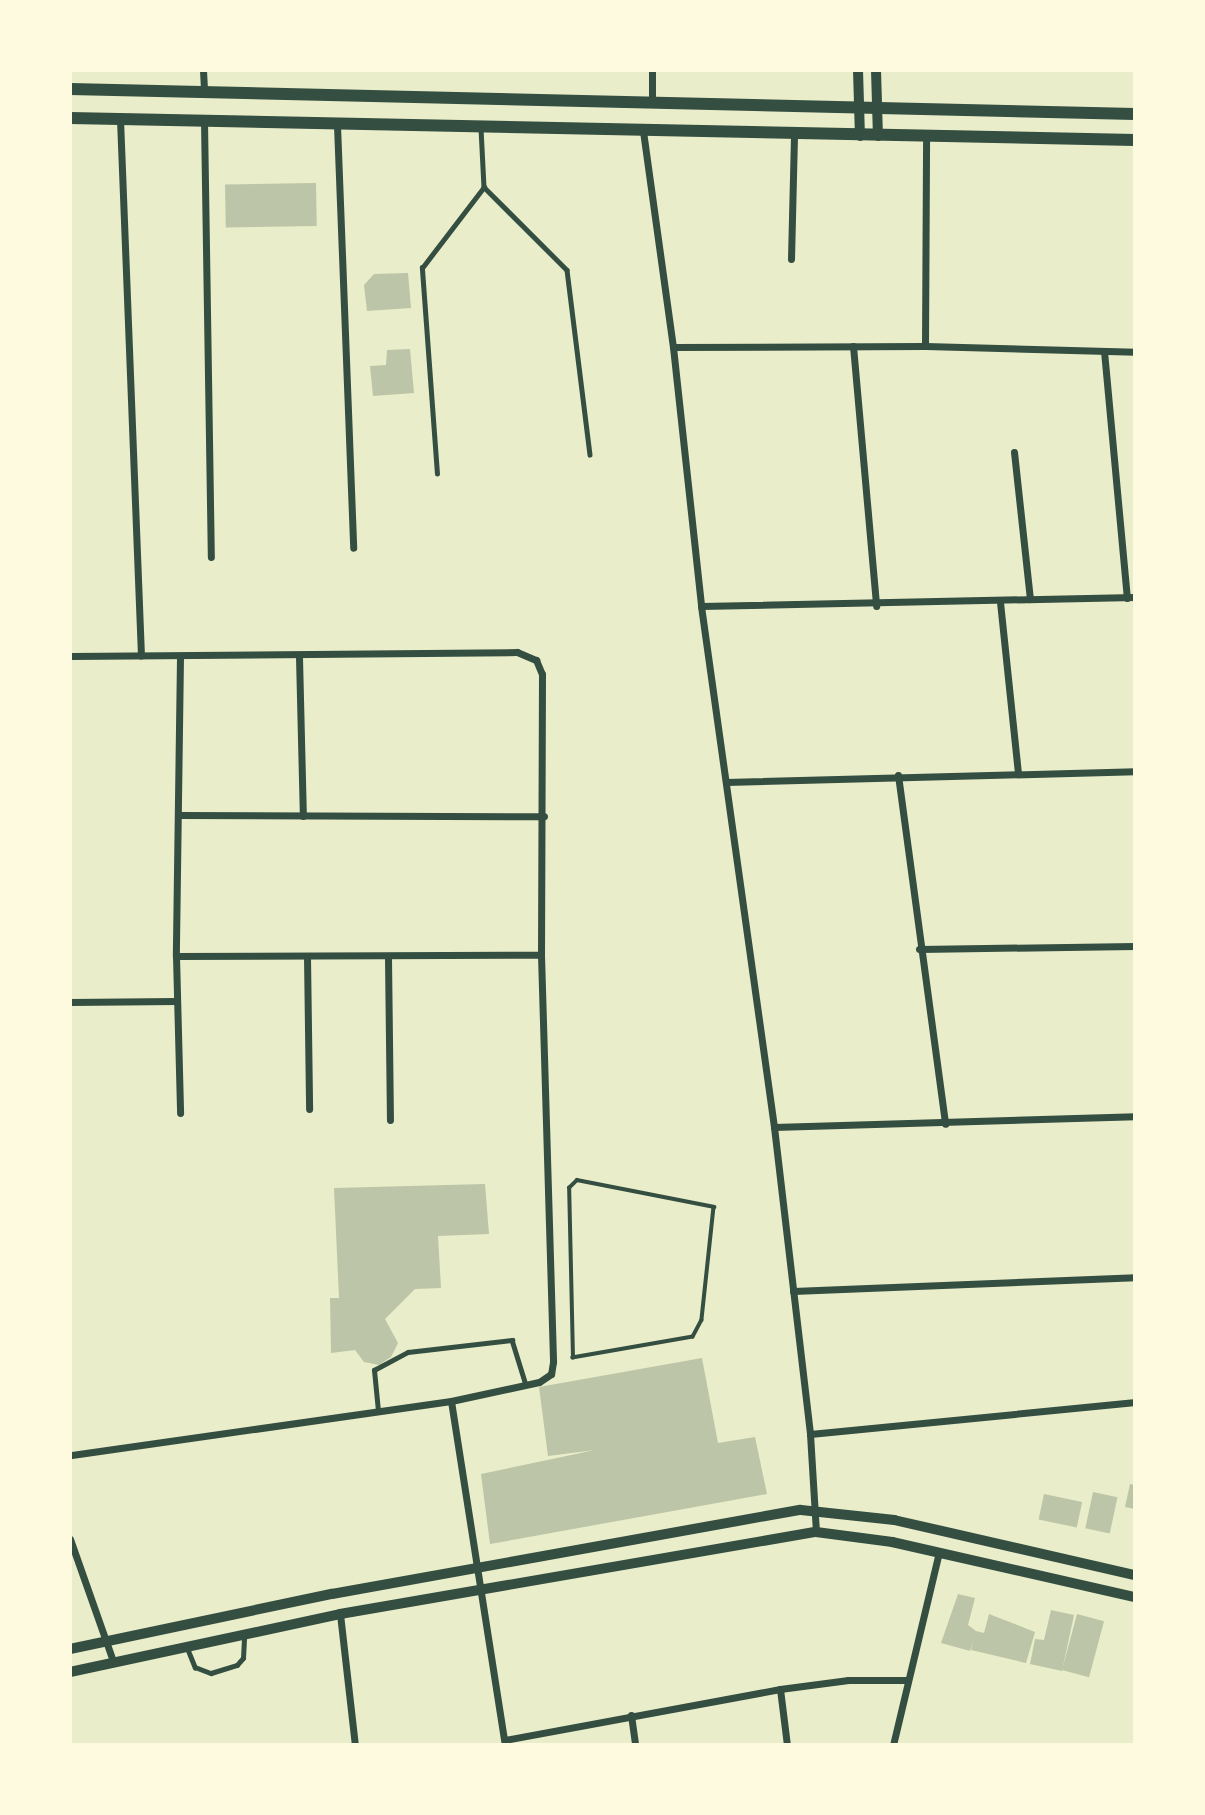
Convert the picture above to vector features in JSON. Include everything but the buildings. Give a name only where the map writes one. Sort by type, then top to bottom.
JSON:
[{"type":"main road","points":[[70,89],[652,105],[1135,114]]},
{"type":"main road","points":[[70,118],[1135,140]]},
{"type":"street","points":[[203,70],[204,92]]},
{"type":"street","points":[[652,70],[652,105]]},
{"type":"street","points":[[858,70],[860,136]]},
{"type":"street","points":[[876,70],[878,136]]},
{"type":"street","points":[[120,119],[141,656]]},
{"type":"street","points":[[204,121],[211,557]]},
{"type":"street","points":[[337,125],[353,548]]},
{"type":"street","points":[[643,131],[673,347],[701,606],[774,1127],[810,1434],[817,1510],[816,1532]]},
{"type":"street","points":[[791,259],[794,134]]},
{"type":"street","points":[[925,346],[926,137]]},
{"type":"street","points":[[853,346],[876,606]]},
{"type":"street","points":[[673,347],[925,346],[1135,352]]},
{"type":"street","points":[[701,606],[876,606],[1000,603],[1030,599],[1131,598],[1104,351]]},
{"type":"street","points":[[1014,452],[1030,599]]},
{"type":"street","points":[[1000,603],[1018,773]]},
{"type":"street","points":[[70,656],[299,657],[516,652],[536,660],[542,674],[544,816],[541,955],[554,1362],[551,1374],[526,1385],[451,1401],[70,1455]]},
{"type":"street","points":[[180,657],[176,956],[180,1113]]},
{"type":"street","points":[[299,657],[303,816]]},
{"type":"street","points":[[726,782],[898,775],[1135,771]]},
{"type":"street","points":[[898,775],[944,1124]]},
{"type":"street","points":[[178,815],[544,816]]},
{"type":"street","points":[[919,949],[1135,946]]},
{"type":"street","points":[[176,956],[388,958],[541,955]]},
{"type":"street","points":[[307,957],[309,1109]]},
{"type":"street","points":[[388,958],[390,1120]]},
{"type":"street","points":[[70,1002],[176,1001]]},
{"type":"street","points":[[774,1127],[944,1124],[1135,1116]]},
{"type":"street","points":[[793,1291],[1135,1277]]},
{"type":"street","points":[[451,1401],[505,1742],[631,1715],[780,1689],[848,1680],[908,1680]]},
{"type":"street","points":[[810,1434],[1135,1402]]},
{"type":"street","points":[[70,1650],[212,1617],[476,1568],[817,1510],[894,1520],[1135,1575]]},
{"type":"street","points":[[70,1672],[218,1638],[340,1614],[816,1532],[939,1552],[1135,1597]]},
{"type":"street","points":[[70,1539],[113,1661]]},
{"type":"street","points":[[892,1745],[939,1552]]},
{"type":"street","points":[[70,1566],[79,1563]]},
{"type":"street","points":[[340,1614],[355,1745]]},
{"type":"street","points":[[212,1617],[218,1638]]},
{"type":"street","points":[[780,1689],[787,1745]]},
{"type":"street","points":[[631,1715],[635,1745]]},
{"type":"lane","points":[[437,474],[422,268],[484,187],[481,128]]},
{"type":"lane","points":[[484,187],[567,270],[590,455]]},
{"type":"lane","points":[[378,1411],[374,1370],[408,1352],[512,1340],[526,1385]]},
{"type":"lane","points":[[187,1645],[195,1667],[211,1673],[237,1665],[243,1658],[244,1633]]},
{"type":"path","points":[[577,1180],[715,1207],[702,1320],[693,1337],[573,1358],[569,1188],[577,1180]]}]
